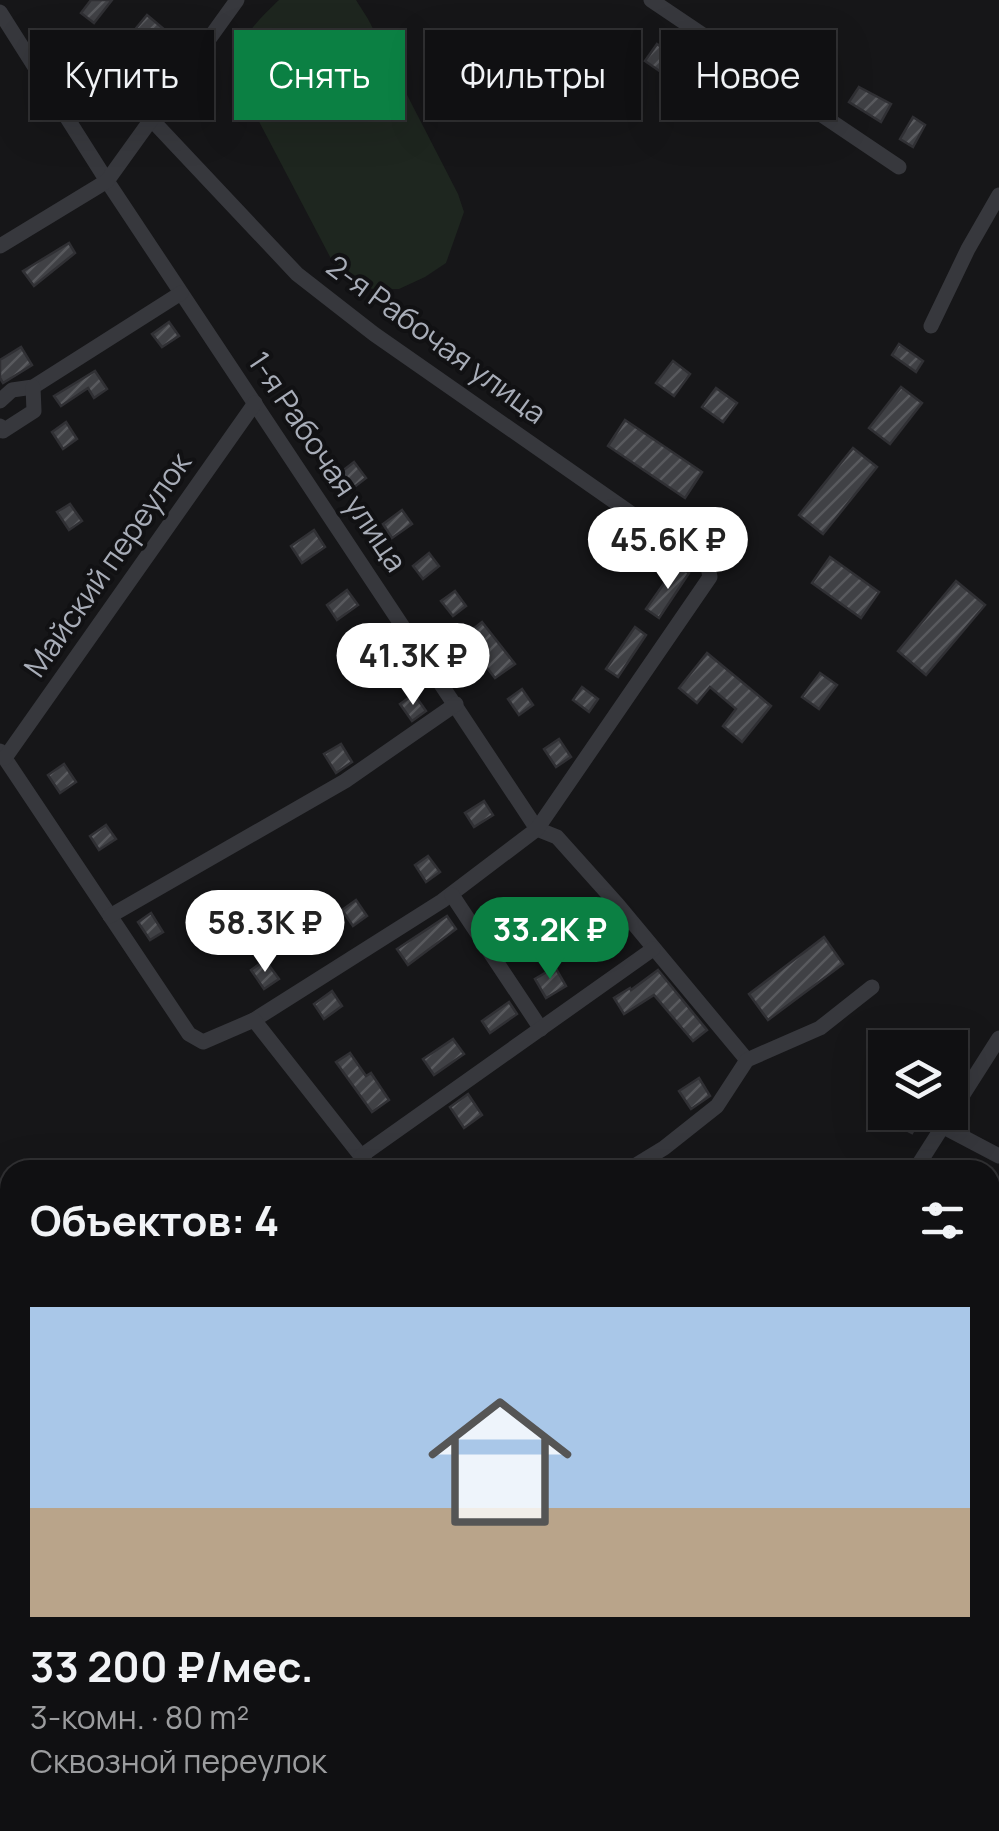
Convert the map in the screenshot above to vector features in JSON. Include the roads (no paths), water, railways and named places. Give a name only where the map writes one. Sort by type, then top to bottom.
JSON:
[{"type":"street","points":[[214,33],[238,0]]},
{"type":"street","points":[[651,0],[899,167]]},
{"type":"street","name":"1-я Рабочая улица","points":[[0,12],[106,181],[537,829],[557,837],[746,1060]]},
{"type":"street","points":[[0,246],[106,181],[150,120]]},
{"type":"street","name":"2-я Рабочая улица","points":[[152,120],[297,274],[374,334],[708,567],[710,577],[537,829]]},
{"type":"street","points":[[931,326],[999,194]]},
{"type":"street","points":[[0,401],[12,390],[34,387],[181,293]]},
{"type":"street","points":[[0,426],[3,431],[34,411],[34,387]]},
{"type":"street","name":"Майский переулок","points":[[3,755],[255,403]]},
{"type":"street","points":[[110,916],[345,780],[456,704]]},
{"type":"street","points":[[3,755],[189,1034],[203,1042],[254,1020],[452,894],[537,829]]},
{"type":"street","points":[[452,894],[541,1029]]},
{"type":"street","points":[[361,1156],[653,949]]},
{"type":"street","points":[[644,1160],[718,1106],[746,1060],[820,1028],[872,987]]},
{"type":"street","points":[[254,1020],[364,1160]]},
{"type":"street","points":[[968,1086],[999,1038]]},
{"type":"street","points":[[921,1160],[940,1130]]},
{"type":"street","points":[[950,1130],[999,1156]]}]
